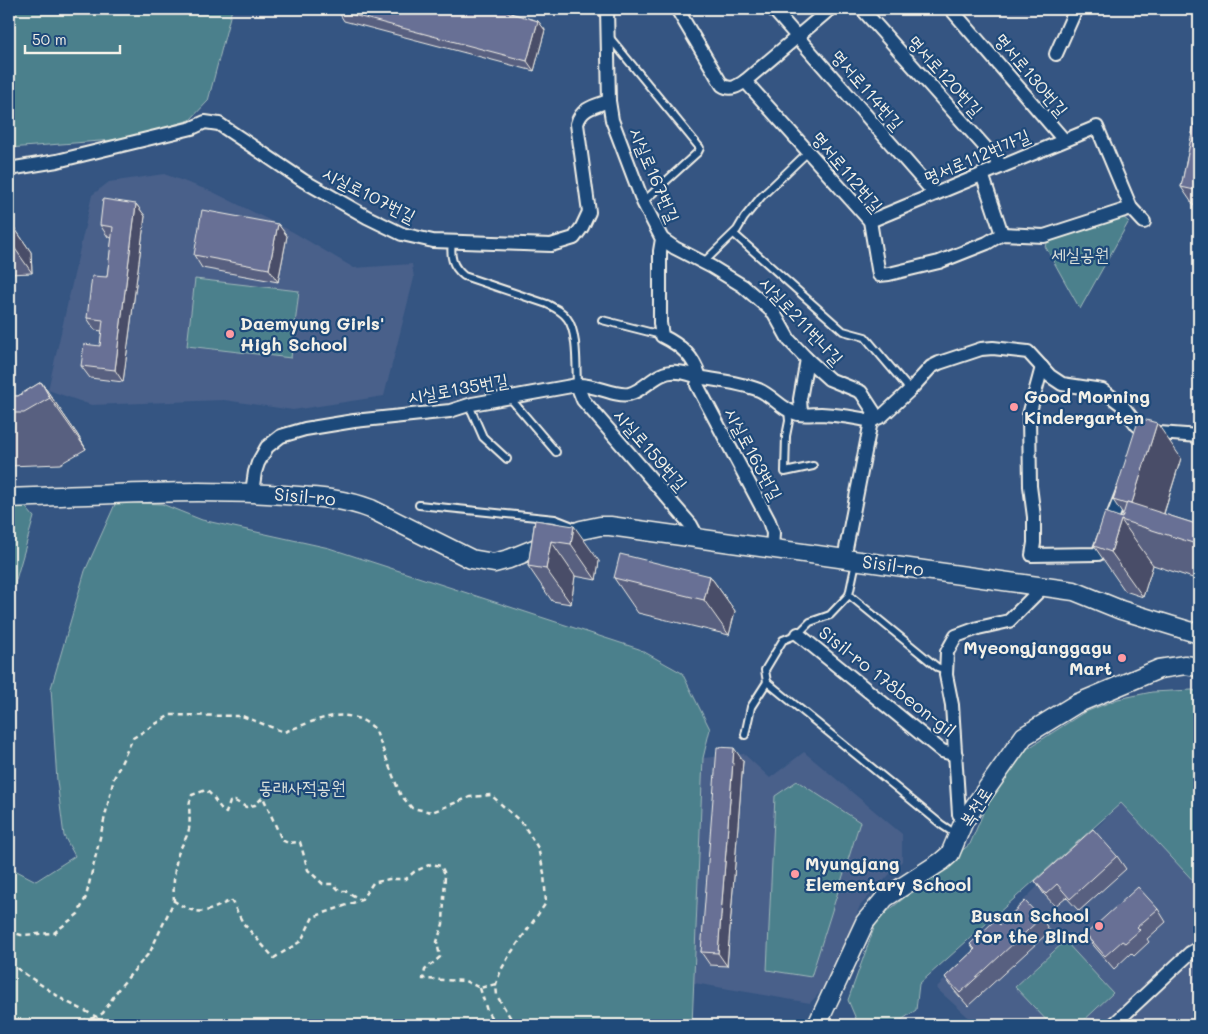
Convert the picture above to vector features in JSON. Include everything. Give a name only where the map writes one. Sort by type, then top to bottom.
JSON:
[{"type":"main road","name":"Sisil-ro","points":[[9,498],[235,491],[337,499],[358,504],[471,559],[494,563],[509,559],[581,530],[610,526],[1074,591],[1121,610],[1199,634]]},
{"type":"main road","name":"복천로","points":[[817,1025],[864,922],[885,898],[950,854],[966,818],[1024,736],[1076,704],[1159,669],[1185,665],[1199,667]]},
{"type":"street","name":"시실로167번길","points":[[607,9],[609,101],[616,133],[643,202],[662,239],[660,251],[660,323],[662,336]]},
{"type":"street","points":[[678,9],[722,85],[733,88],[745,81],[830,9]]},
{"type":"street","name":"명서로114번길","points":[[773,9],[935,194]]},
{"type":"street","name":"명서로120번길","points":[[862,9],[1002,166]]},
{"type":"street","name":"명서로130번길","points":[[952,9],[1064,140]]},
{"type":"street","points":[[1056,54],[1076,9]]},
{"type":"street","name":"명서로112번길","points":[[745,81],[870,221],[879,275],[939,262],[987,243],[1002,234]]},
{"type":"street","name":"시실로107번길","points":[[9,169],[57,160],[192,128],[205,122],[218,124],[304,181],[367,217],[402,234],[433,241],[551,245],[574,238],[589,212],[577,133],[579,116],[590,107],[609,101]]},
{"type":"street","name":"명서로112번가길","points":[[870,221],[1097,127],[1131,208]]},
{"type":"street","points":[[982,174],[1002,234],[1044,236],[1131,208],[1144,222]]},
{"type":"street","name":"시실로211번나길","points":[[662,239],[743,286],[774,313],[789,340],[829,380],[861,392],[874,412],[870,421]]},
{"type":"street","points":[[662,336],[679,344],[696,364],[700,377],[749,386],[761,391],[788,410],[801,414],[845,416],[870,421],[882,416],[931,367],[954,357],[981,349],[993,348],[1028,352],[1062,384],[1102,390],[1121,404],[1144,436],[1199,436]]},
{"type":"street","points":[[801,414],[800,399],[807,359]]},
{"type":"street","points":[[1042,367],[1029,415],[1030,486],[1034,517],[1032,555],[1098,554],[1129,475]]},
{"type":"street","name":"시실로135번길","points":[[252,492],[254,472],[267,447],[281,436],[305,429],[354,421],[450,411],[469,405],[577,385],[589,385],[627,395],[661,374],[671,371],[700,377]]},
{"type":"street","name":"시실로163번길","points":[[700,377],[698,386],[769,522],[773,533],[772,549]]},
{"type":"street","name":"시실로159번길","points":[[577,385],[583,400],[691,525],[698,538]]},
{"type":"street","points":[[850,560],[870,421]]},
{"type":"street","name":"Sisil-ro 178beon-gil","points":[[966,818],[959,814],[952,705],[946,670],[946,652],[956,636],[978,628],[1009,622],[1043,587]]},
{"type":"street","name":"Sisil-ro 178beon-gil","points":[[798,634],[942,751],[956,756]]},
{"type":"street","points":[[1113,1025],[1190,952],[1199,948]]},
{"type":"lane","points":[[607,35],[700,148],[698,152],[643,202]]},
{"type":"lane","points":[[704,262],[734,234],[761,197],[808,152]]},
{"type":"lane","points":[[734,234],[842,331],[865,337],[910,390]]},
{"type":"lane","points":[[452,242],[451,259],[458,271],[464,276],[547,304],[559,310],[566,317],[573,333],[577,385]]},
{"type":"lane","points":[[602,320],[662,336]]},
{"type":"lane","points":[[510,398],[556,452]]},
{"type":"lane","points":[[469,405],[483,437],[507,459]]},
{"type":"lane","points":[[788,410],[789,421],[786,436],[785,472],[813,466]]},
{"type":"lane","points":[[419,505],[554,520],[568,523],[581,530]]},
{"type":"lane","points":[[850,560],[849,594],[830,615],[810,622],[798,634],[783,640],[765,670],[767,682],[934,819],[958,836]]},
{"type":"lane","points":[[849,594],[937,667],[946,670]]},
{"type":"lane","points":[[745,735],[751,707],[767,682]]},
{"type":"path","points":[[9,931],[21,935],[54,933],[78,914],[86,897],[114,778],[133,738],[162,719],[170,715],[242,716],[284,732],[326,717],[350,715],[368,722],[375,729],[400,794],[412,808],[432,812],[470,797],[491,795],[523,824],[538,848],[544,874],[546,903],[509,956],[496,984],[497,996],[515,1025]]},
{"type":"path","points":[[64,1025],[103,1013],[120,988],[150,952],[174,901],[173,884],[177,861],[188,830],[189,801],[192,795],[206,790],[214,796],[220,808],[226,812],[230,802],[235,801],[246,807],[255,804],[263,797],[282,840],[288,843],[300,842],[308,870],[323,884],[333,884],[340,891],[346,891],[361,900]]},
{"type":"path","points":[[174,901],[190,911],[210,911],[231,900],[243,923],[274,958],[301,941],[313,917],[361,900],[373,883],[389,879],[406,879],[414,872],[431,864],[441,866],[445,886],[443,924],[437,942],[440,957],[426,970],[423,979],[465,981],[480,988],[496,984]]},
{"type":"path","points":[[9,963],[65,1001],[97,1016],[101,1025]]},
{"type":"path","points":[[480,988],[487,1011],[496,1025]]},
{"type":"shaded area","name":"Daemyung Girls' High School","points":[[164,174],[213,192],[293,232],[354,268],[412,264],[414,278],[384,396],[293,410],[224,400],[91,405],[48,390],[92,195],[109,182]]},
{"type":"shaded area","name":"Myungjang Elementary School","points":[[804,752],[902,834],[902,861],[860,906],[829,983],[810,1003],[694,983],[703,758],[744,754],[770,778]]},
{"type":"shaded area","name":"Busan School for the Blind","points":[[1121,803],[1198,886],[1199,1025],[977,1025],[936,988]]},
{"type":"green space","points":[[9,9],[232,9],[208,101],[190,120],[126,139],[9,148]]},
{"type":"green space","name":"세실공원","points":[[1122,216],[1129,222],[1080,309],[1045,246],[1052,237]]},
{"type":"green space","points":[[195,279],[299,291],[291,358],[187,346]]},
{"type":"green space","name":"동래사적공원","points":[[116,502],[162,504],[202,520],[329,548],[639,649],[682,673],[710,729],[703,758],[692,1025],[9,1025],[9,867],[36,881],[75,856],[64,836],[57,781],[51,688],[85,571]]},
{"type":"green space","points":[[22,503],[34,517],[9,604],[9,504]]},
{"type":"green space","points":[[1192,690],[1199,692],[1199,891],[1198,886],[1121,803],[919,984],[916,1010],[894,1025],[874,1025],[856,1019],[848,1000],[877,920],[970,844],[987,804],[1027,749],[1083,713],[1118,699],[1152,692]]},
{"type":"green space","points":[[797,781],[860,822],[811,977],[767,970],[775,796]]},
{"type":"green space","points":[[1065,941],[1113,993],[1079,1025],[1051,1025],[1015,987]]},
{"type":"building","points":[[338,9],[504,9],[504,11],[538,21],[527,61],[338,11]]},
{"type":"building","points":[[1199,100],[1199,191],[1181,187]]},
{"type":"building","points":[[103,199],[136,204],[115,370],[81,366],[84,344],[100,346],[103,320],[87,318],[92,276],[107,277],[113,227],[100,225]]},
{"type":"building","points":[[202,210],[278,224],[269,269],[194,255]]},
{"type":"building","points":[[41,382],[50,398],[24,413],[9,413],[9,396],[18,396]]},
{"type":"building","points":[[1139,418],[1157,423],[1132,503],[1127,502],[1126,504],[1113,500]]},
{"type":"building","points":[[1127,502],[1199,525],[1199,545],[1121,520],[1111,552],[1094,546],[1105,512],[1122,518]]},
{"type":"building","points":[[535,520],[574,526],[571,544],[551,541],[546,569],[528,566]]},
{"type":"building","points":[[620,554],[710,576],[704,600],[614,578]]},
{"type":"building","points":[[717,747],[734,748],[718,953],[701,952]]},
{"type":"building","points":[[1093,829],[1117,856],[1070,899],[1057,884],[1046,894],[1035,881]]},
{"type":"building","points":[[1138,887],[1158,909],[1137,927],[1140,930],[1125,943],[1122,941],[1105,956],[1086,934]]},
{"type":"building","points":[[1025,901],[1041,918],[960,993],[945,977],[975,949],[970,944],[995,920],[1000,925]]},
{"type":"place","name":"Daemyung Girls' High School","points":[[230,334]]},
{"type":"place","name":"Good Morning Kindergarten","points":[[1014,407]]},
{"type":"place","name":"Myeongjanggagu Mart","points":[[1122,658]]},
{"type":"place","name":"Myungjang Elementary School","points":[[795,874]]},
{"type":"place","name":"Busan School for the Blind","points":[[1099,926]]}]
